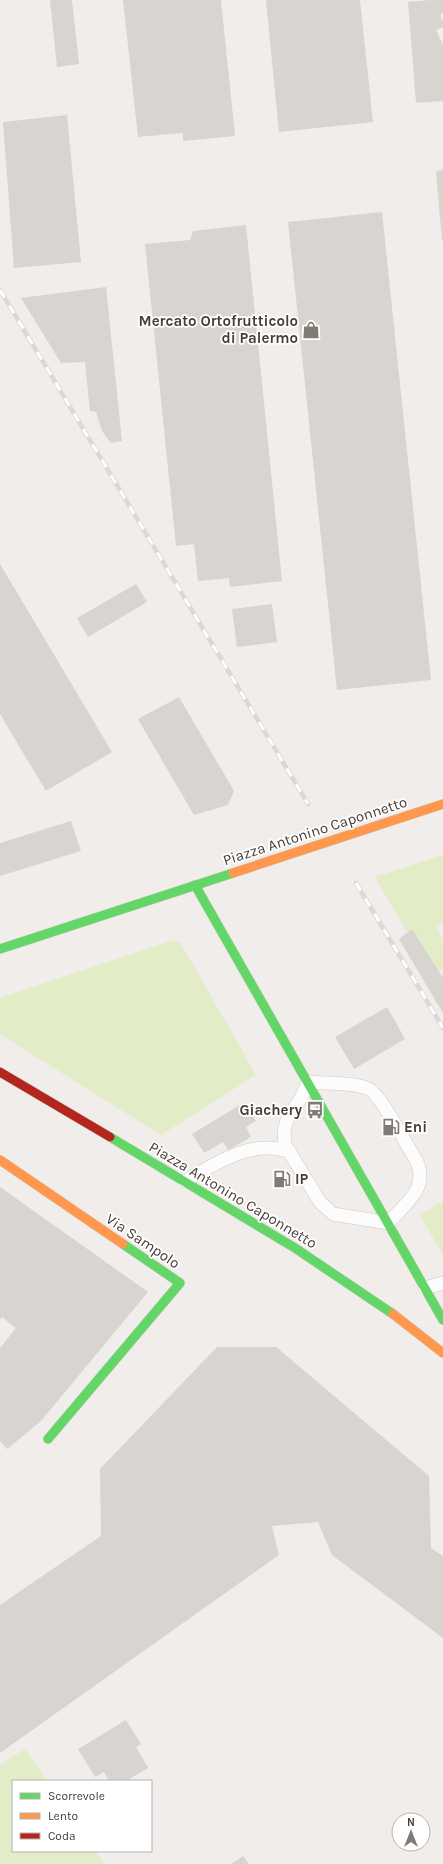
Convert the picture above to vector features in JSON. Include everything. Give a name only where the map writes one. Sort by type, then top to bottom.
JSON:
[{"type":"street","name":"Piazza Antonino Caponnetto","points":[[0,949],[443,804]]},
{"type":"street","points":[[195,885],[443,1320]]},
{"type":"street","name":"Piazza Antonino Caponnetto","points":[[0,1072],[185,1181],[345,1280],[390,1312],[443,1353]]},
{"type":"street","name":"Via Sampolo","points":[[0,1160],[180,1283],[48,1440]]},
{"type":"lane","points":[[308,1082],[358,1086],[370,1090],[379,1098],[416,1160],[421,1169],[419,1189],[388,1223],[333,1214],[320,1202],[285,1145],[284,1131],[287,1120],[301,1098],[308,1082]]},
{"type":"lane","points":[[185,1181],[236,1154],[252,1149],[275,1148],[290,1152]]},
{"type":"lane","points":[[425,1288],[443,1284]]},
{"type":"path","points":[[436,1002],[443,998]]},
{"type":"green space","points":[[443,855],[443,922],[437,927],[443,941],[443,968],[438,972],[412,929],[407,932],[375,877]]},
{"type":"green space","points":[[174,940],[180,942],[256,1075],[161,1135],[0,1034],[0,998]]},
{"type":"green space","points":[[443,1201],[443,1255],[420,1215]]},
{"type":"green space","points":[[25,1749],[46,1780],[12,1780],[12,1852],[96,1852],[104,1864],[0,1864],[0,1765]]},
{"type":"building","points":[[50,0],[72,0],[79,64],[57,67]]},
{"type":"building","points":[[123,0],[221,0],[235,136],[183,141],[183,133],[138,137]]},
{"type":"building","points":[[266,0],[360,0],[373,122],[279,132]]},
{"type":"building","points":[[443,0],[443,13],[440,15],[443,22],[443,27],[436,30],[443,45],[443,101],[416,103],[408,2]]},
{"type":"building","points":[[67,115],[81,262],[14,268],[3,122]]},
{"type":"building","points":[[443,170],[443,241],[442,241],[436,171]]},
{"type":"building","points":[[382,212],[431,680],[337,690],[288,222]]},
{"type":"building","points":[[246,225],[282,581],[230,587],[229,578],[198,581],[194,544],[176,546],[145,244],[190,240],[193,231]]},
{"type":"building","points":[[106,287],[122,441],[111,443],[102,431],[96,412],[90,411],[85,362],[61,363],[21,298]]},
{"type":"building","points":[[0,564],[112,752],[46,791],[0,714]]},
{"type":"building","points":[[136,584],[147,602],[88,637],[77,618]]},
{"type":"building","points":[[272,604],[277,642],[237,647],[232,609]]},
{"type":"building","points":[[179,697],[234,791],[228,805],[194,815],[138,719]]},
{"type":"building","points":[[71,821],[81,851],[0,876],[0,843]]},
{"type":"building","points":[[412,929],[443,978],[443,1013],[399,939]]},
{"type":"building","points":[[387,1007],[405,1039],[354,1069],[335,1037]]},
{"type":"building","points":[[245,1102],[256,1121],[246,1127],[251,1137],[228,1150],[223,1142],[204,1153],[192,1134]]},
{"type":"building","points":[[0,1187],[148,1292],[41,1421],[7,1449],[0,1441],[0,1348],[16,1328],[2,1317],[0,1319]]},
{"type":"building","points":[[217,1347],[276,1347],[429,1476],[431,1548],[443,1556],[443,1638],[332,1555],[318,1522],[272,1526],[279,1555],[0,1753],[0,1605],[101,1536],[100,1469]]},
{"type":"building","points":[[126,1720],[141,1744],[136,1747],[148,1768],[128,1780],[108,1780],[104,1772],[95,1777],[78,1749]]},
{"type":"building","points":[[243,1856],[249,1864],[231,1864]]},
{"type":"railway","points":[[0,290],[308,804]]},
{"type":"railway","points":[[356,883],[443,1028]]},
{"type":"traffic: fast","points":[[0,949],[233,873]]},
{"type":"traffic: fast","points":[[195,885],[443,1320]]},
{"type":"traffic: fast","points":[[110,1137],[295,1248],[393,1314]]},
{"type":"traffic: fast","points":[[48,1439],[180,1283],[123,1244]]},
{"type":"traffic: slow","points":[[233,873],[443,804]]},
{"type":"traffic: slow","points":[[0,1160],[123,1244]]},
{"type":"traffic: slow","points":[[393,1314],[443,1353]]},
{"type":"traffic: jam","points":[[0,1072],[110,1137]]},
{"type":"place","name":"Mercato Ortofrutticolo di Palermo","points":[[311,330]]},
{"type":"place","name":"Giachery","points":[[315,1110]]},
{"type":"place","name":"Eni","points":[[391,1127]]},
{"type":"place","name":"IP","points":[[282,1179]]}]
